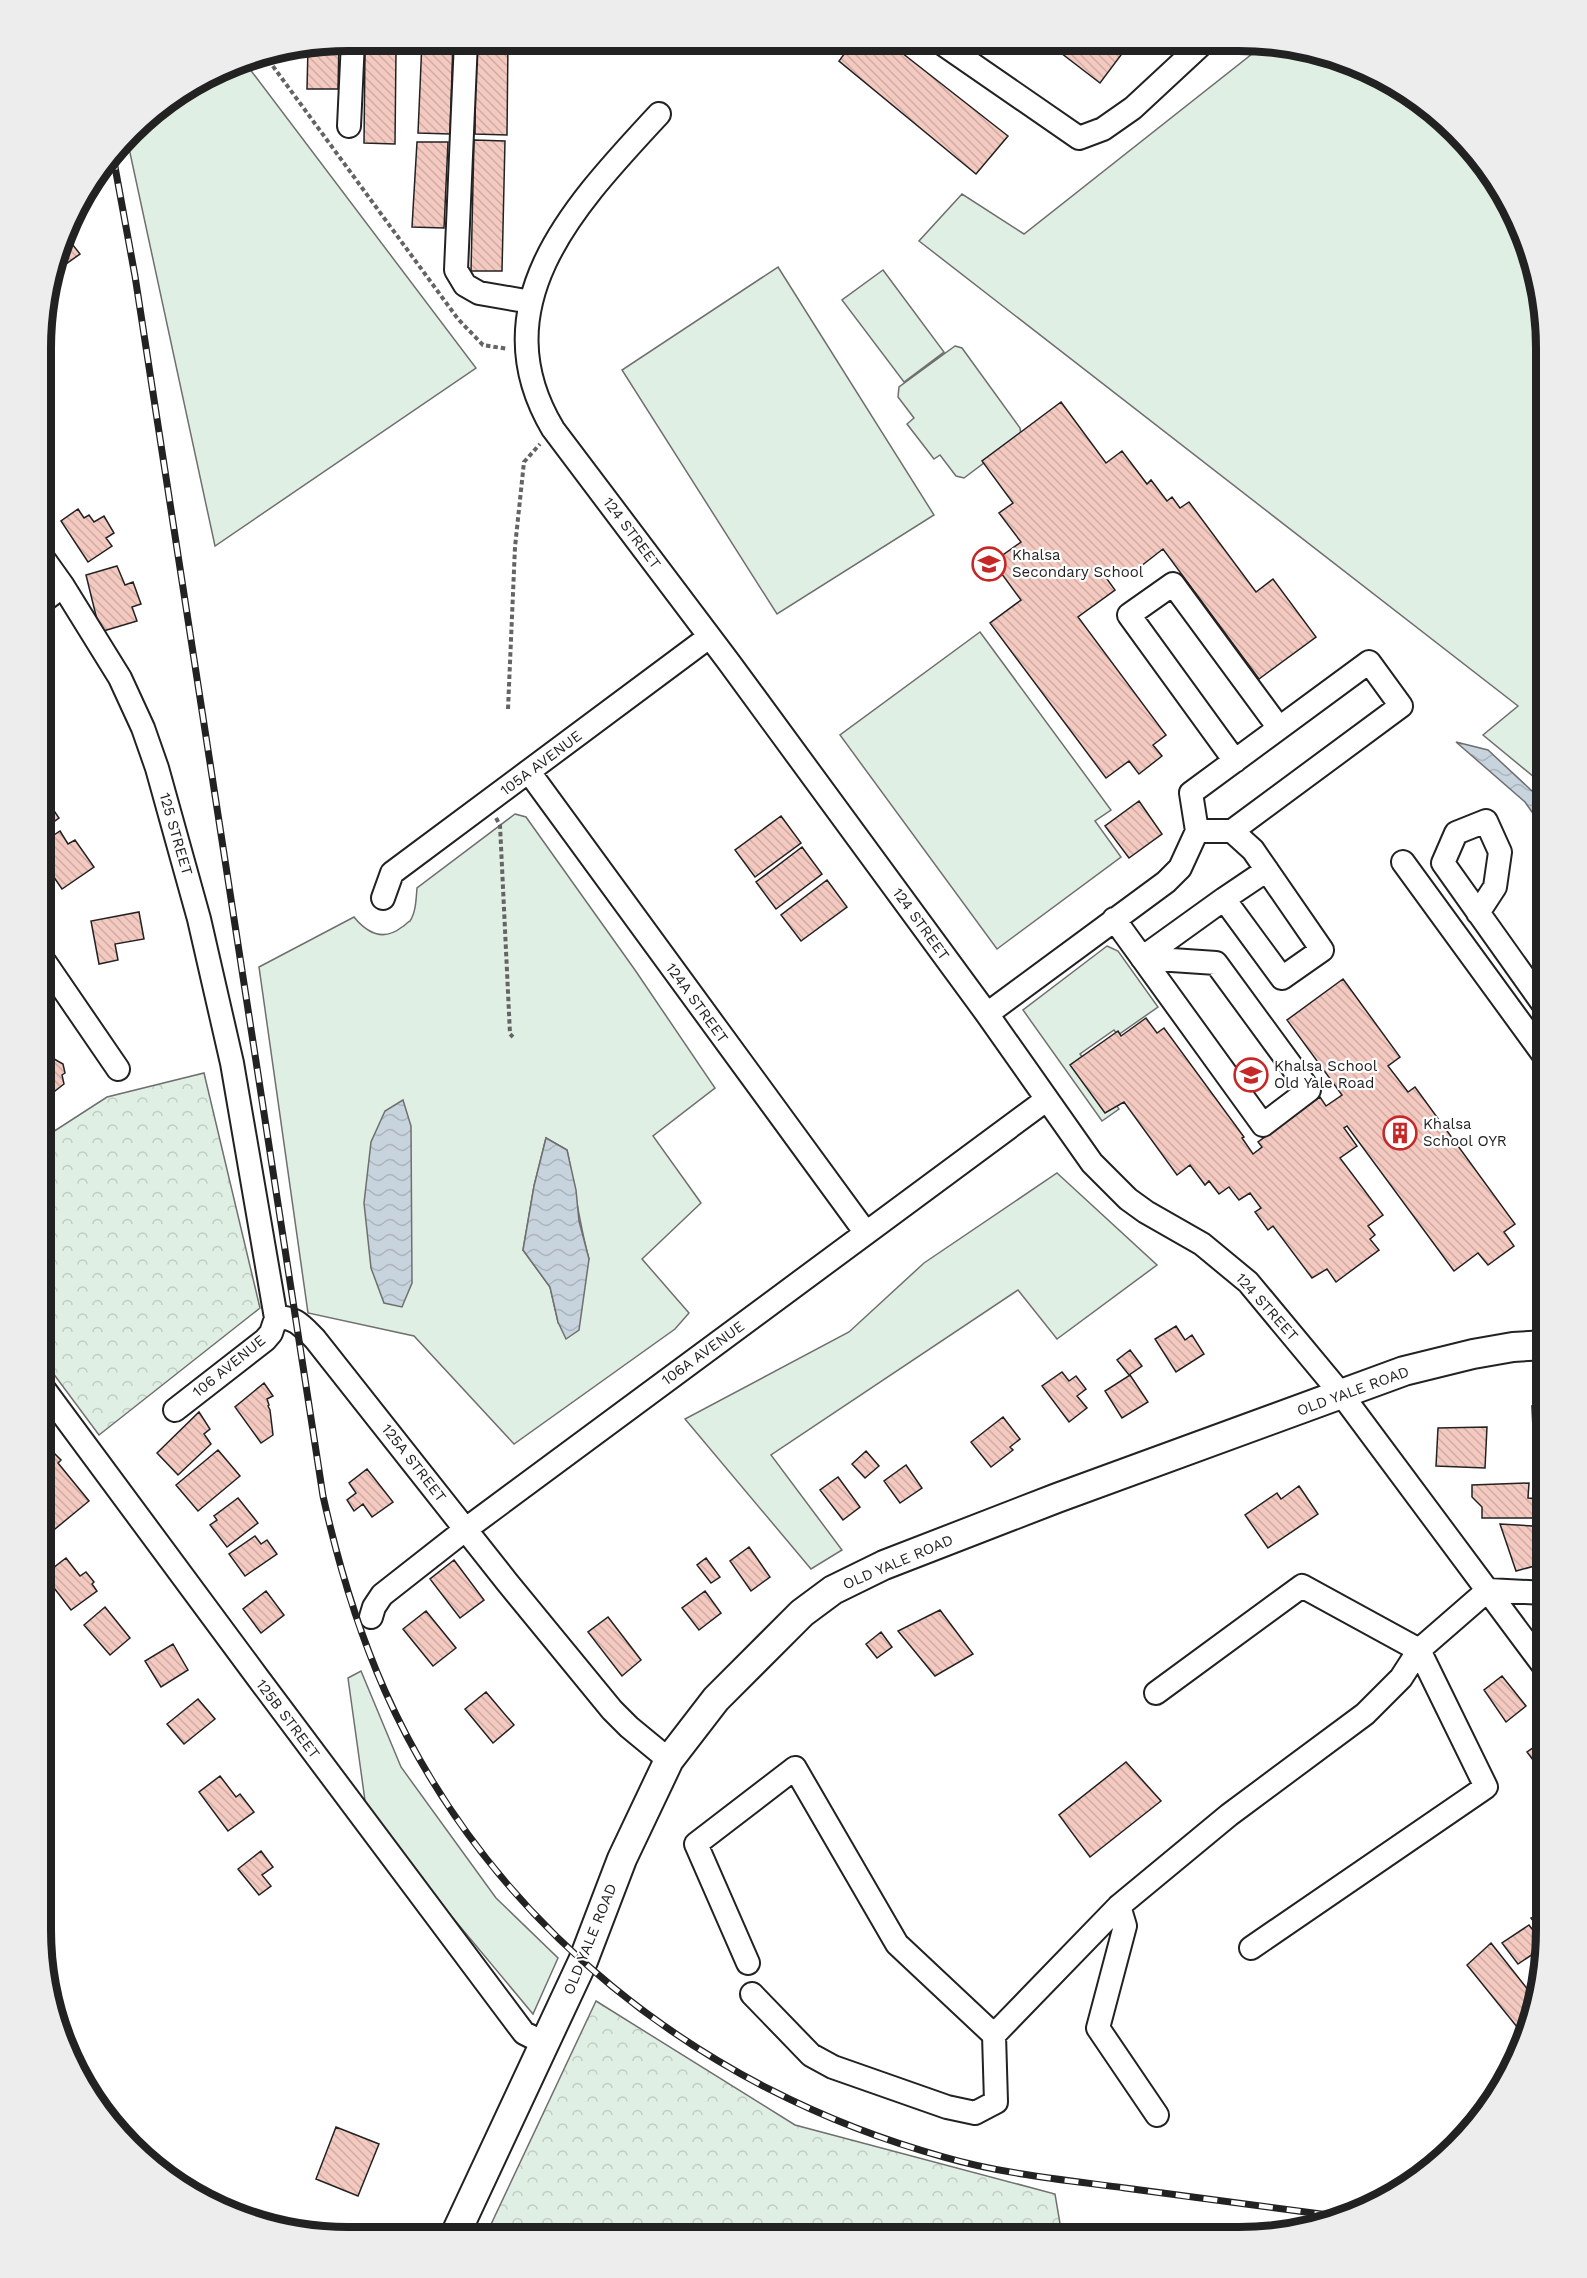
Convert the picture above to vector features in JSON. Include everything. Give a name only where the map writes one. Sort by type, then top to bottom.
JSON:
[{"type":"main road","name":"OLD YALE ROAD","points":[[459,2227],[583,1961],[622,1859],[669,1760],[716,1700],[802,1613],[833,1590],[884,1565],[1057,1498],[1404,1371],[1438,1361],[1513,1347],[1536,1346]]},
{"type":"street","points":[[349,126],[352,51]]},
{"type":"street","points":[[466,51],[456,270],[465,285],[479,293],[531,302]]},
{"type":"street","points":[[953,51],[1079,138],[1103,129],[1133,108],[1194,51]]},
{"type":"street","name":"124 STREET","points":[[659,114],[604,174],[567,224],[551,249],[536,280],[528,315],[527,352],[531,381],[540,406],[553,429],[987,1014],[1092,1163],[1128,1199],[1202,1244],[1248,1282],[1342,1395],[1536,1655]]},
{"type":"street","name":"125 STREET","points":[[51,569],[120,678],[151,749],[199,919],[245,1134],[276,1318]]},
{"type":"street","points":[[1235,761],[1129,615],[1173,584],[1279,728]]},
{"type":"street","points":[[51,595],[63,586]]},
{"type":"street","name":"105A AVENUE","points":[[382,898],[392,873],[709,637]]},
{"type":"street","points":[[987,1014],[1166,882],[1180,868],[1197,831],[1191,793],[1370,662],[1401,706],[1232,831],[1197,831]]},
{"type":"street","name":"124A STREET","points":[[529,772],[866,1233]]},
{"type":"street","points":[[1224,899],[1282,978],[1323,950],[1253,850],[1232,831]]},
{"type":"street","points":[[1403,862],[1536,1044]]},
{"type":"street","points":[[1142,958],[1267,870]]},
{"type":"street","points":[[1478,913],[1536,994]]},
{"type":"street","points":[[1114,919],[1142,958],[1263,1125],[1309,1090],[1216,963],[1142,958]]},
{"type":"street","points":[[51,971],[118,1070]]},
{"type":"street","name":"106A AVENUE","points":[[371,1617],[382,1595],[466,1528],[1046,1100]]},
{"type":"street","name":"125A STREET","points":[[276,1318],[286,1317],[295,1320],[315,1338],[612,1710],[669,1760]]},
{"type":"street","name":"106 AVENUE","points":[[175,1410],[265,1340],[271,1333],[276,1318]]},
{"type":"street","name":"125B STREET","points":[[51,1399],[524,2033],[544,2043]]},
{"type":"street","points":[[1156,1694],[1302,1586],[1419,1650],[1486,1787],[1251,1948]]},
{"type":"street","points":[[994,2035],[1119,1906],[1229,1815],[1365,1714],[1401,1678],[1419,1650],[1488,1590],[1536,1592]]},
{"type":"street","points":[[748,1963],[696,1844],[795,1768],[897,1944],[994,2035],[996,2102],[975,2113],[947,2107],[833,2067],[811,2055],[752,1994]]},
{"type":"street","points":[[1119,1906],[1125,1926],[1098,2028],[1156,2115]]},
{"type":"path","points":[[269,62],[458,319],[483,345],[502,348]]},
{"type":"path","points":[[507,710],[515,547],[524,462],[553,429]]},
{"type":"path","points":[[489,802],[500,825],[510,1034],[513,1037]]},
{"type":"green space","points":[[1255,52],[1316,61],[1353,74],[1404,101],[1449,138],[1475,167],[1505,217],[1526,271],[1533,309],[1536,348],[1536,779],[1483,735],[1518,706],[919,241],[962,194],[1024,234]]},
{"type":"green space","points":[[249,68],[476,368],[215,546],[129,148],[167,112],[183,101],[217,82]]},
{"type":"green space","points":[[778,267],[934,515],[777,614],[622,370]]},
{"type":"green space","points":[[883,270],[944,352],[904,382],[842,300]]},
{"type":"green space","points":[[955,346],[962,348],[1020,428],[1021,435],[964,478],[956,476],[940,455],[934,459],[907,424],[914,418],[898,397],[899,387]]},
{"type":"green space","points":[[980,632],[1111,810],[1095,821],[1121,857],[997,949],[840,735]]},
{"type":"green space","points":[[515,814],[526,817],[635,970],[715,1088],[653,1136],[701,1203],[642,1259],[689,1313],[675,1329],[514,1444],[414,1336],[308,1313],[259,967],[354,917],[376,934],[395,932],[412,917],[417,888]],"holes":[[[546,1138],[567,1150],[589,1259],[558,1322],[550,1287],[523,1250],[534,1186]]]},
{"type":"green space","points":[[1107,946],[1118,951],[1158,1007],[1118,1035],[1114,1030],[1080,1054],[1119,1109],[1102,1121],[1023,1010]]},
{"type":"green space","points":[[204,1073],[260,1308],[99,1435],[51,1370],[51,1133],[107,1097]]},
{"type":"green space","points":[[1057,1173],[1157,1265],[1057,1339],[1018,1290],[771,1455],[842,1550],[811,1569],[685,1419],[849,1332],[924,1263]]},
{"type":"green space","points":[[361,1671],[401,1767],[496,1898],[558,1958],[533,2014],[367,1815],[348,1678]]},
{"type":"green space","points":[[596,2001],[795,2125],[1055,2194],[1061,2227],[490,2227]]},
{"type":"water","points":[[1456,742],[1488,750],[1536,795],[1536,818],[1525,802]]},
{"type":"water","points":[[403,1100],[411,1126],[412,1283],[402,1307],[384,1303],[371,1268],[364,1203],[371,1142],[385,1111]]},
{"type":"water","points":[[546,1138],[567,1150],[576,1190],[579,1221],[589,1259],[579,1330],[566,1339],[558,1322],[550,1287],[523,1250],[534,1186]]},
{"type":"building","points":[[339,51],[338,89],[307,89],[308,54]]},
{"type":"building","points":[[365,51],[396,52],[395,144],[364,143]]},
{"type":"building","points":[[422,51],[453,51],[450,134],[418,133]]},
{"type":"building","points":[[476,51],[508,51],[507,135],[475,134]]},
{"type":"building","points":[[846,51],[899,51],[1008,136],[976,174],[839,61]]},
{"type":"building","points":[[1058,51],[1124,51],[1100,83]]},
{"type":"building","points":[[474,140],[505,141],[502,271],[471,271]]},
{"type":"building","points":[[417,142],[448,142],[444,228],[412,227]]},
{"type":"building","points":[[71,242],[80,254],[63,266]]},
{"type":"building","points":[[1061,402],[1106,463],[1122,451],[1147,484],[1151,480],[1167,501],[1172,497],[1180,508],[1189,502],[1256,592],[1273,579],[1316,637],[1259,679],[1163,549],[1127,577],[1121,569],[1107,579],[1115,590],[1078,617],[1166,735],[1153,745],[1162,756],[1139,774],[1129,761],[1106,778],[990,623],[1021,600],[993,562],[1021,542],[999,513],[1013,503],[982,461]]},
{"type":"building","points":[[78,509],[84,518],[89,515],[94,522],[104,516],[114,533],[106,538],[112,546],[88,562],[61,521]]},
{"type":"building","points":[[117,566],[125,585],[133,582],[141,604],[132,607],[137,621],[100,632],[86,575]]},
{"type":"building","points":[[1139,801],[1162,834],[1129,858],[1105,826]]},
{"type":"building","points":[[51,806],[59,818],[51,824]]},
{"type":"building","points":[[781,816],[801,843],[755,877],[735,850]]},
{"type":"building","points":[[60,831],[68,844],[75,840],[94,867],[62,889],[51,873],[51,837]]},
{"type":"building","points":[[802,847],[822,874],[776,909],[756,882]]},
{"type":"building","points":[[827,880],[847,907],[801,941],[781,915]]},
{"type":"building","points":[[139,912],[144,939],[115,944],[118,960],[99,964],[91,921]]},
{"type":"building","name":"Khalsa School OYR","points":[[1343,979],[1400,1057],[1388,1066],[1408,1092],[1415,1087],[1515,1224],[1504,1232],[1514,1246],[1488,1265],[1478,1253],[1454,1271],[1347,1126],[1344,1128],[1357,1146],[1340,1158],[1383,1215],[1368,1226],[1375,1235],[1370,1239],[1379,1250],[1336,1282],[1327,1269],[1312,1278],[1273,1226],[1268,1230],[1255,1212],[1261,1208],[1250,1193],[1239,1200],[1229,1187],[1219,1194],[1209,1181],[1205,1185],[1190,1165],[1177,1175],[1124,1102],[1105,1113],[1070,1065],[1118,1031],[1121,1036],[1146,1018],[1157,1033],[1164,1028],[1244,1137],[1242,1138],[1253,1154],[1262,1147],[1258,1142],[1320,1097],[1326,1106],[1342,1095],[1287,1020]]},
{"type":"building","points":[[51,1057],[63,1064],[64,1084],[51,1094]]},
{"type":"building","points":[[1176,1326],[1185,1340],[1192,1335],[1204,1354],[1176,1372],[1155,1339]]},
{"type":"building","points":[[1130,1350],[1142,1366],[1129,1375],[1117,1360]]},
{"type":"building","points":[[1062,1372],[1069,1381],[1076,1376],[1086,1389],[1077,1396],[1087,1408],[1069,1422],[1042,1386]]},
{"type":"building","points":[[1130,1375],[1148,1402],[1122,1418],[1105,1391]]},
{"type":"building","points":[[264,1383],[273,1396],[267,1399],[273,1435],[261,1443],[235,1407]]},
{"type":"building","points":[[1536,1405],[1536,1429],[1533,1429],[1532,1406]]},
{"type":"building","points":[[199,1412],[210,1429],[204,1434],[211,1444],[178,1475],[157,1453]]},
{"type":"building","points":[[1003,1417],[1020,1439],[1010,1447],[1013,1450],[991,1467],[971,1442]]},
{"type":"building","points":[[1487,1427],[1485,1468],[1436,1466],[1438,1428]]},
{"type":"building","points":[[218,1450],[240,1476],[198,1511],[176,1485]]},
{"type":"building","points":[[866,1451],[879,1466],[865,1478],[852,1464]]},
{"type":"building","points":[[55,1454],[61,1460],[58,1463],[89,1501],[55,1529],[51,1524],[51,1457]]},
{"type":"building","points":[[906,1465],[922,1488],[900,1503],[884,1481]]},
{"type":"building","points":[[367,1469],[393,1502],[372,1517],[363,1504],[354,1511],[347,1500],[356,1493],[349,1483]]},
{"type":"building","points":[[838,1477],[860,1507],[843,1520],[820,1490]]},
{"type":"building","points":[[1529,1483],[1528,1498],[1536,1499],[1536,1518],[1482,1518],[1482,1507],[1472,1497],[1472,1485]]},
{"type":"building","points":[[1299,1486],[1318,1514],[1268,1548],[1245,1515],[1277,1493],[1281,1499]]},
{"type":"building","points":[[238,1498],[258,1523],[227,1547],[210,1525],[217,1520],[214,1516]]},
{"type":"building","points":[[1500,1524],[1533,1526],[1536,1531],[1536,1566],[1516,1571]]},
{"type":"building","points":[[255,1536],[261,1544],[267,1540],[277,1554],[245,1576],[229,1554]]},
{"type":"building","points":[[749,1547],[770,1577],[751,1591],[730,1561]]},
{"type":"building","points":[[66,1558],[80,1576],[86,1572],[94,1582],[92,1584],[97,1591],[71,1610],[51,1584],[51,1570]]},
{"type":"building","points":[[706,1558],[720,1577],[711,1583],[697,1565]]},
{"type":"building","points":[[454,1560],[484,1600],[460,1618],[430,1579]]},
{"type":"building","points":[[266,1591],[284,1615],[261,1633],[243,1609]]},
{"type":"building","points":[[705,1591],[721,1613],[699,1630],[682,1608]]},
{"type":"building","points":[[105,1607],[130,1638],[110,1655],[84,1625]]},
{"type":"building","points":[[940,1610],[973,1654],[935,1676],[898,1631]]},
{"type":"building","points":[[426,1611],[456,1648],[433,1666],[403,1629]]},
{"type":"building","points":[[608,1617],[641,1660],[622,1676],[588,1632]]},
{"type":"building","points":[[881,1632],[892,1647],[877,1658],[866,1644]]},
{"type":"building","points":[[173,1644],[188,1670],[161,1687],[145,1661]]},
{"type":"building","points":[[1502,1676],[1526,1706],[1506,1722],[1484,1690]]},
{"type":"building","points":[[486,1692],[514,1725],[493,1743],[465,1709]]},
{"type":"building","points":[[198,1699],[215,1719],[184,1744],[167,1724]]},
{"type":"building","points":[[1536,1746],[1536,1764],[1527,1752]]},
{"type":"building","points":[[1126,1762],[1161,1801],[1090,1857],[1059,1815]]},
{"type":"building","points":[[220,1776],[236,1797],[240,1794],[254,1812],[228,1831],[199,1792]]},
{"type":"building","points":[[261,1851],[273,1867],[262,1875],[271,1886],[259,1895],[238,1869]]},
{"type":"building","points":[[1529,1925],[1536,1934],[1535,1953],[1518,1964],[1502,1943]]},
{"type":"building","points":[[1491,1943],[1529,1991],[1519,2029],[1467,1965]]},
{"type":"building","points":[[336,2127],[379,2144],[358,2196],[316,2179]]},
{"type":"railway","points":[[114,164],[135,276],[323,1496],[342,1571],[366,1643],[385,1691],[429,1775],[482,1853],[543,1923],[612,1986],[687,2042],[768,2089],[854,2127],[966,2163],[1057,2179],[1323,2215]]},
{"type":"place","name":"Khalsa Secondary School","points":[[989,564]]},
{"type":"place","name":"Khalsa School Old Yale Road","points":[[1251,1075]]},
{"type":"place","name":"Khalsa School OYR","points":[[1400,1133]]}]
